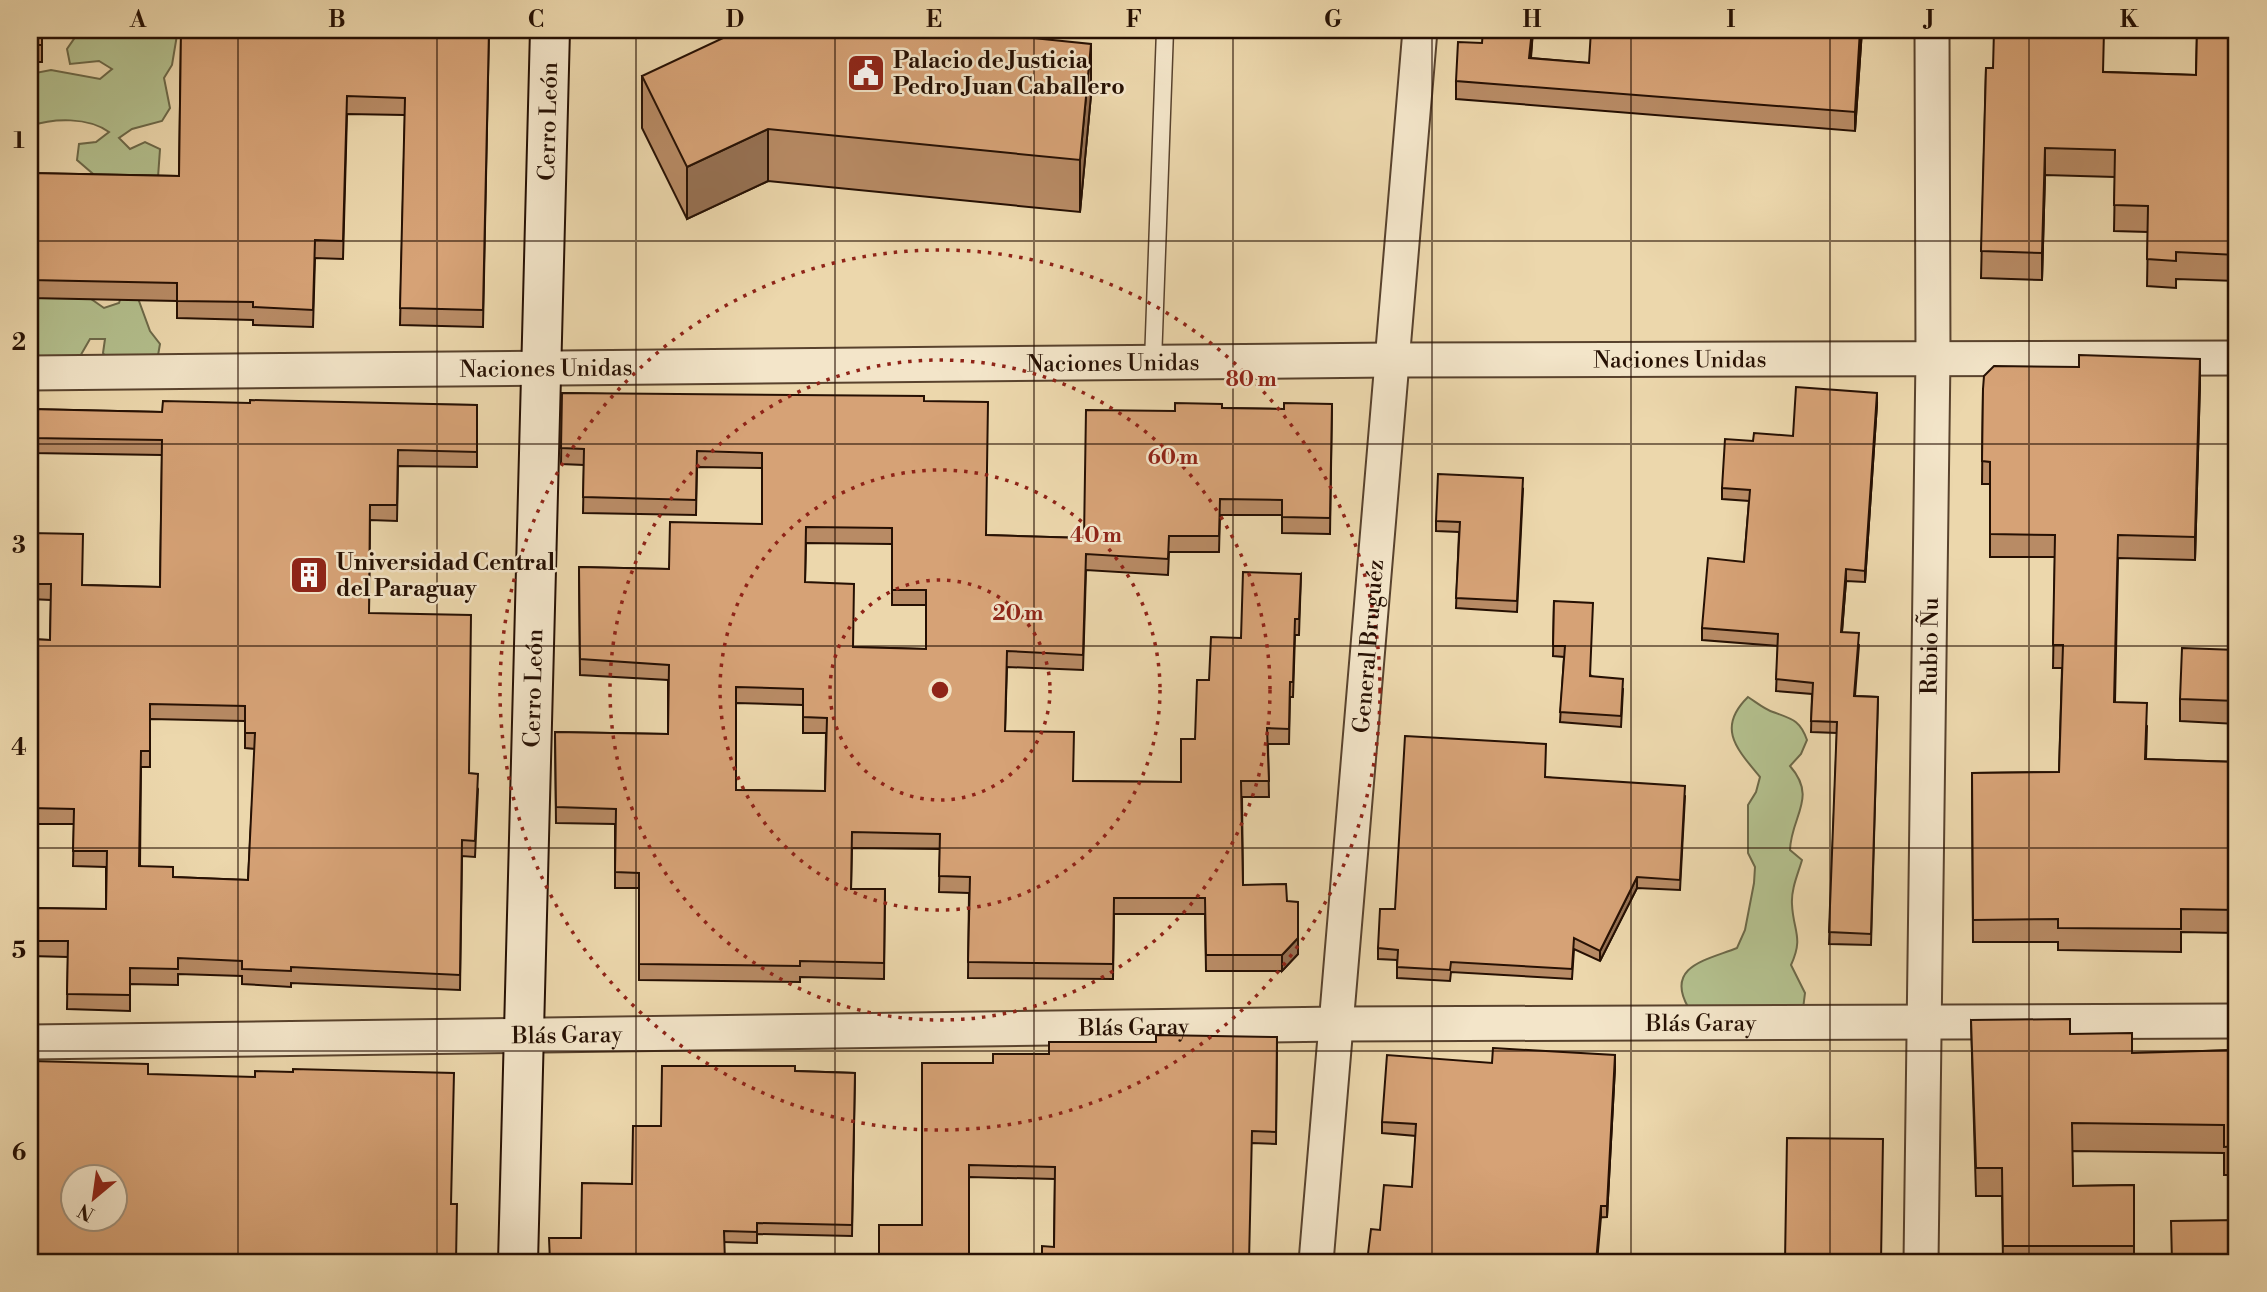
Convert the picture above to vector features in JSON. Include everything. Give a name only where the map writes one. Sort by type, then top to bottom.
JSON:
[{"type":"street","name":"Cerro León","points":[[518,1262],[539,367],[550,30]]},
{"type":"street","name":"General Bruguéz","points":[[1316,1262],[1338,1024],[1390,360],[1420,30]]},
{"type":"street","name":"Rubio Ñu","points":[[1921,1262],[1933,358],[1932,30]]},
{"type":"street","name":"Naciones Unidas","points":[[30,373],[1390,360],[2237,358]]},
{"type":"street","name":"Blás Garay","points":[[30,1042],[524,1038],[1338,1024],[2237,1021]]},
{"type":"lane","points":[[1153,362],[1165,30]]},
{"type":"green space","points":[[92,32],[177,35],[172,65],[164,78],[170,108],[162,121],[132,129],[119,138],[130,149],[145,142],[160,149],[150,290],[139,301],[150,331],[160,344],[157,361],[112,365],[103,353],[105,339],[90,339],[75,365],[30,366],[30,289],[91,299],[104,308],[119,303],[124,288],[99,179],[77,160],[79,144],[96,142],[109,132],[101,127],[71,120],[30,126],[30,74],[51,70],[100,79],[112,69],[99,61],[70,64],[67,49],[76,36]]},
{"type":"green space","points":[[1748,697],[1766,709],[1795,721],[1807,740],[1801,754],[1790,766],[1798,777],[1803,798],[1790,850],[1802,860],[1792,898],[1797,947],[1791,965],[1805,993],[1803,1009],[1688,1007],[1682,993],[1685,973],[1702,961],[1737,948],[1745,930],[1755,867],[1748,853],[1748,805],[1756,792],[1760,777],[1738,748],[1732,729],[1738,708]]},
{"type":"building","points":[[30,30],[42,30],[42,45],[30,45]]},
{"type":"building","points":[[181,30],[489,30],[483,310],[400,308],[405,98],[347,96],[343,241],[315,240],[313,310],[253,307],[253,302],[177,301],[177,283],[30,280],[30,173],[179,176]]},
{"type":"building","points":[[740,30],[954,30],[1091,44],[1080,160],[768,129],[687,167],[642,76]]},
{"type":"building","points":[[1483,30],[1532,30],[1529,58],[1589,63],[1591,30],[1860,30],[1855,112],[1456,81],[1458,42],[1482,43]]},
{"type":"building","points":[[1994,30],[2104,30],[2103,72],[2196,75],[2197,30],[2237,30],[2237,255],[2176,252],[2176,261],[2147,259],[2148,206],[2114,205],[2115,150],[2045,148],[2042,253],[1981,251],[1986,68],[1993,68]]},
{"type":"building","points":[[2079,355],[2200,359],[2195,537],[2118,535],[2114,702],[2147,703],[2145,759],[2237,762],[2237,910],[2181,909],[2181,929],[2058,928],[2058,919],[1973,920],[1972,773],[2059,772],[2063,645],[2053,645],[2055,535],[1990,534],[1990,462],[1982,461],[1984,376],[1994,366],[2079,367]]},
{"type":"building","points":[[1796,387],[1877,393],[1865,571],[1846,569],[1841,632],[1859,633],[1854,696],[1878,697],[1871,934],[1829,932],[1837,722],[1811,721],[1813,683],[1776,679],[1778,634],[1702,628],[1708,558],[1744,562],[1750,490],[1722,488],[1725,439],[1753,441],[1754,433],[1793,436]]},
{"type":"building","points":[[562,393],[924,396],[924,401],[988,402],[986,535],[1084,538],[1086,410],[1175,411],[1175,403],[1222,404],[1222,408],[1284,409],[1284,403],[1332,404],[1330,518],[1282,517],[1282,500],[1220,499],[1219,536],[1169,536],[1168,559],[1086,554],[1083,655],[1007,651],[1005,731],[1074,732],[1073,781],[1181,782],[1181,739],[1195,739],[1197,680],[1209,680],[1211,637],[1241,638],[1243,572],[1301,574],[1299,619],[1295,619],[1293,682],[1290,682],[1289,729],[1267,728],[1269,781],[1241,781],[1243,885],[1286,884],[1287,901],[1298,902],[1298,938],[1282,955],[1206,955],[1205,898],[1114,898],[1113,964],[968,962],[970,877],[939,876],[940,834],[852,832],[851,889],[885,889],[884,963],[800,961],[800,966],[639,964],[639,873],[615,872],[616,809],[556,807],[555,732],[668,734],[669,665],[580,659],[579,567],[669,569],[670,522],[762,524],[762,453],[697,451],[696,500],[583,497],[584,449],[561,448]],"holes":[[[806,527],[892,528],[892,590],[926,590],[926,649],[853,647],[854,584],[805,582]],[[736,687],[803,689],[803,717],[827,718],[825,791],[736,790]]]},
{"type":"building","points":[[250,400],[477,405],[477,452],[398,450],[397,505],[370,505],[369,613],[471,615],[469,773],[478,774],[475,841],[462,840],[460,975],[291,967],[291,971],[242,969],[242,961],[178,958],[178,969],[130,968],[130,995],[67,994],[68,941],[30,941],[30,908],[106,909],[107,851],[73,851],[74,809],[30,808],[30,639],[50,640],[51,584],[30,584],[30,533],[83,534],[82,585],[160,587],[162,440],[30,438],[30,409],[162,412],[163,401],[250,403]],"holes":[[[150,704],[245,706],[245,733],[255,733],[248,880],[173,877],[173,867],[139,866],[141,751],[150,751]]]},
{"type":"building","points":[[1438,474],[1523,478],[1517,601],[1456,598],[1460,522],[1436,521]]},
{"type":"building","points":[[1554,601],[1593,603],[1590,676],[1623,679],[1621,716],[1560,712],[1565,646],[1553,646]]},
{"type":"building","points":[[2182,648],[2237,650],[2237,701],[2180,699]]},
{"type":"building","points":[[1405,736],[1546,744],[1545,777],[1685,786],[1680,880],[1637,877],[1600,951],[1574,938],[1572,969],[1451,962],[1450,970],[1397,967],[1398,950],[1378,948],[1380,909],[1395,909]]},
{"type":"building","points":[[2070,1019],[2070,1034],[2132,1033],[2132,1053],[2237,1050],[2237,1146],[2224,1147],[2224,1125],[2072,1123],[2073,1186],[2134,1185],[2134,1246],[2003,1246],[2002,1168],[1976,1168],[1971,1020]]},
{"type":"building","points":[[1156,1035],[1277,1037],[1276,1132],[1252,1131],[1249,1262],[1042,1262],[1042,1246],[1054,1247],[1055,1167],[969,1165],[969,1262],[879,1262],[879,1225],[922,1225],[922,1063],[993,1063],[993,1054],[1049,1054],[1049,1042],[1156,1042]]},
{"type":"building","points":[[1493,1048],[1615,1055],[1607,1206],[1601,1206],[1596,1262],[1367,1262],[1371,1229],[1380,1230],[1384,1185],[1412,1187],[1416,1124],[1382,1122],[1387,1055],[1492,1063]]},
{"type":"building","points":[[30,1061],[148,1064],[148,1074],[255,1077],[255,1071],[293,1072],[293,1069],[454,1073],[451,1204],[457,1204],[456,1262],[30,1262]]},
{"type":"building","points":[[662,1066],[795,1066],[795,1071],[855,1073],[852,1225],[757,1223],[757,1232],[724,1231],[725,1262],[550,1262],[549,1238],[581,1238],[582,1183],[632,1184],[633,1126],[661,1126]]},
{"type":"building","points":[[1787,1138],[1883,1139],[1881,1262],[1785,1262]]},
{"type":"building","points":[[2237,1220],[2237,1262],[2172,1262],[2171,1221]]},
{"type":"place","name":"Palacio de Justicia Pedro Juan Caballero","points":[[866,73]]},
{"type":"place","name":"Universidad Central del Paraguay","points":[[309,575]]}]
